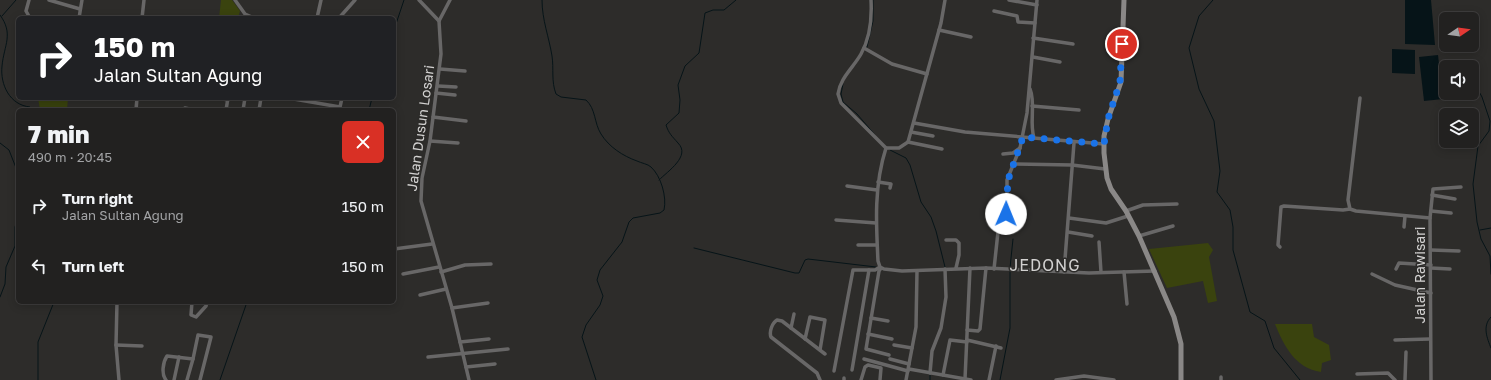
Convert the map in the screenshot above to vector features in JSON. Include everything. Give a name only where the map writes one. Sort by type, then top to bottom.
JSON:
[{"type":"street","points":[[29,0],[26,11],[29,16]]},
{"type":"street","points":[[49,0],[80,9]]},
{"type":"street","points":[[79,16],[82,0]]},
{"type":"street","points":[[142,16],[144,0]]},
{"type":"street","points":[[235,0],[245,14],[250,16]]},
{"type":"street","points":[[317,16],[321,0]]},
{"type":"street","points":[[341,16],[355,0]]},
{"type":"street","points":[[419,0],[439,22],[450,0]]},
{"type":"street","points":[[871,0],[870,27],[864,48],[845,75],[838,94],[841,103],[886,148],[899,148],[908,142],[939,30],[945,0]]},
{"type":"street","points":[[1009,0],[1037,5]]},
{"type":"street","points":[[994,268],[998,232],[1006,214],[1008,180],[1023,137],[1030,88],[1037,0]]},
{"type":"street","points":[[1124,0],[1120,82],[1108,119],[1104,144],[1105,169],[1111,189],[1139,236],[1174,317],[1180,337],[1181,380]]},
{"type":"street","points":[[994,11],[1017,16],[1018,22],[1036,23]]},
{"type":"street","name":"Jalan Dusun Losari","points":[[439,22],[441,54],[438,86],[430,140],[420,191],[422,212],[452,308],[469,380]]},
{"type":"street","points":[[939,30],[971,37]]},
{"type":"street","points":[[1034,38],[1073,44]]},
{"type":"street","points":[[864,48],[892,64],[927,74]]},
{"type":"street","points":[[1032,57],[1060,62]]},
{"type":"street","points":[[440,68],[465,71]]},
{"type":"street","points":[[438,86],[456,87]]},
{"type":"street","points":[[1030,88],[1032,93],[1034,138]]},
{"type":"street","points":[[436,93],[455,95]]},
{"type":"street","points":[[1350,209],[1348,200],[1360,98]]},
{"type":"street","points":[[297,100],[333,108],[340,107],[342,100]]},
{"type":"street","points":[[1032,106],[1079,110]]},
{"type":"street","points":[[433,117],[466,121]]},
{"type":"street","points":[[914,123],[965,132],[1074,143],[1104,144]]},
{"type":"street","points":[[911,132],[933,136]]},
{"type":"street","points":[[430,140],[458,143]]},
{"type":"street","points":[[908,142],[942,149]]},
{"type":"street","points":[[1064,272],[1074,143]]},
{"type":"street","points":[[886,148],[881,162],[877,190],[877,245],[881,267],[879,271],[866,350],[909,364]]},
{"type":"street","points":[[1003,154],[1012,153],[1020,148]]},
{"type":"street","points":[[1013,164],[1072,165],[1105,169]]},
{"type":"street","points":[[878,182],[890,186],[896,184]]},
{"type":"street","points":[[847,186],[877,190]]},
{"type":"street","points":[[1430,218],[1432,196],[1435,188],[1460,187]]},
{"type":"street","points":[[1432,196],[1455,199]]},
{"type":"street","points":[[1069,218],[1106,223],[1143,205],[1177,204]]},
{"type":"street","name":"Jalan Rawisari","points":[[1280,247],[1278,245],[1281,207],[1284,206],[1343,210],[1350,209],[1356,211],[1430,218],[1431,380]]},
{"type":"street","points":[[1431,211],[1451,213]]},
{"type":"street","points":[[1404,227],[1405,216]]},
{"type":"street","points":[[836,220],[876,223]]},
{"type":"street","points":[[1139,236],[1173,226]]},
{"type":"street","points":[[1068,232],[1092,236]]},
{"type":"street","points":[[946,240],[956,240],[959,242],[960,255],[956,268]]},
{"type":"street","points":[[1099,242],[1101,272]]},
{"type":"street","points":[[396,249],[432,244]]},
{"type":"street","points":[[858,245],[877,245]]},
{"type":"street","points":[[1431,250],[1459,251]]},
{"type":"street","points":[[441,272],[463,266],[491,264]]},
{"type":"street","points":[[1396,269],[1399,264],[1431,266],[1450,270]]},
{"type":"street","points":[[403,274],[440,267]]},
{"type":"street","points":[[834,371],[852,272],[856,268],[875,270],[881,267],[917,271],[956,268],[994,268],[1064,272],[1155,272]]},
{"type":"street","points":[[965,379],[970,268]]},
{"type":"street","points":[[967,330],[979,330],[986,268]]},
{"type":"street","points":[[930,373],[932,351],[941,328],[946,297],[945,269]]},
{"type":"street","points":[[852,370],[869,270]]},
{"type":"street","points":[[906,380],[916,327],[917,271]]},
{"type":"street","points":[[1124,272],[1127,304]]},
{"type":"street","points":[[1372,274],[1396,285],[1431,293]]},
{"type":"street","points":[[420,294],[446,289]]},
{"type":"street","points":[[452,308],[488,303]]},
{"type":"street","points":[[117,304],[116,345],[119,380]]},
{"type":"street","points":[[192,304],[190,310],[191,315],[194,317],[198,316],[205,304]]},
{"type":"street","points":[[791,328],[794,314]]},
{"type":"street","points":[[805,339],[810,317],[825,320],[820,350]]},
{"type":"street","points":[[871,318],[888,321]]},
{"type":"street","points":[[820,380],[817,373],[770,335],[776,320],[782,321],[824,354]]},
{"type":"street","points":[[868,334],[892,339]]},
{"type":"street","points":[[187,380],[198,335],[211,338],[200,380]]},
{"type":"street","points":[[460,342],[489,339]]},
{"type":"street","points":[[1395,340],[1430,339]]},
{"type":"street","points":[[943,375],[950,340],[967,341],[1000,348]]},
{"type":"street","points":[[116,345],[142,346]]},
{"type":"street","points":[[894,345],[912,348]]},
{"type":"street","points":[[988,380],[996,346]]},
{"type":"street","points":[[428,357],[508,350]]},
{"type":"street","points":[[1405,380],[1406,352]]},
{"type":"street","points":[[166,380],[163,372],[165,359],[167,356],[193,359]]},
{"type":"street","points":[[174,380],[179,357]]},
{"type":"street","points":[[864,359],[908,370],[971,380]]},
{"type":"street","points":[[466,367],[495,364]]},
{"type":"street","points":[[861,380],[864,367],[869,365],[881,368],[880,380]]},
{"type":"street","points":[[1357,374],[1388,373],[1395,380]]},
{"type":"street","points":[[1056,380],[1084,376],[1114,380]]},
{"type":"green space","points":[[221,0],[232,0],[240,11],[239,16],[219,16]]},
{"type":"green space","points":[[38,100],[68,100],[67,108],[40,108]]},
{"type":"green space","points":[[1208,243],[1213,250],[1209,257],[1217,301],[1208,303],[1203,281],[1167,288],[1149,249]]},
{"type":"green space","points":[[1275,324],[1312,324],[1314,337],[1329,345],[1331,360],[1322,363],[1321,372],[1304,366],[1297,361],[1287,348]]},
{"type":"shaded area","points":[[1405,0],[1431,0],[1435,45],[1405,44]]},
{"type":"shaded area","points":[[1392,49],[1415,50],[1415,74],[1392,73]]},
{"type":"shaded area","points":[[1438,55],[1439,99],[1424,101],[1419,57]]},
{"type":"waterway","points":[[2,16],[16,0]]},
{"type":"waterway","points":[[396,24],[404,0]]},
{"type":"waterway","points":[[542,0],[544,21],[552,56],[556,94],[561,97],[586,100],[592,108],[599,130],[604,139],[622,154],[651,167],[658,176],[665,199],[664,210],[660,213],[633,218],[629,222],[622,242],[600,270],[597,280],[603,296],[600,305],[586,325],[582,337],[596,380]]},
{"type":"waterway","points":[[659,180],[677,163],[682,153],[681,148],[666,125],[679,113],[680,100],[678,85],[685,66],[699,53],[705,13],[713,10],[724,10],[736,0]]},
{"type":"waterway","points":[[867,47],[873,21],[873,0]]},
{"type":"waterway","points":[[1213,0],[1199,16],[1189,48],[1199,89],[1214,121],[1220,171],[1217,192],[1230,210],[1233,227],[1233,250],[1250,312],[1265,321],[1274,348],[1300,380]]},
{"type":"waterway","points":[[0,15],[4,22],[7,34],[2,66],[5,87],[12,98],[31,108]]},
{"type":"waterway","points":[[843,84],[841,94],[843,102],[857,114],[875,135]]},
{"type":"waterway","points":[[1479,92],[1490,121],[1489,131],[1478,146],[1473,184],[1477,222],[1481,239],[1490,256],[1491,274]]},
{"type":"waterway","points":[[370,108],[372,100]]},
{"type":"waterway","points":[[0,143],[9,150],[16,168]]},
{"type":"waterway","points":[[890,150],[906,158],[910,165],[921,202],[931,217],[936,231],[945,267]]},
{"type":"waterway","points":[[0,297],[5,284],[6,267],[15,246],[16,224]]},
{"type":"waterway","points":[[1480,230],[1491,228]]},
{"type":"waterway","points":[[1010,268],[1013,239]]},
{"type":"waterway","points":[[694,248],[795,273],[799,273],[805,260],[808,259],[876,267]]},
{"type":"waterway","points":[[1000,380],[1010,328],[1010,272]]},
{"type":"waterway","points":[[38,380],[38,342],[53,304]]},
{"type":"waterway","points":[[220,380],[246,304]]},
{"type":"waterway","points":[[1491,317],[1486,328],[1491,348]]},
{"type":"waterway","points":[[930,375],[930,380]]},
{"type":"district","name":"JEDONG","points":[[1045,265]]},
{"type":"route","points":[[1006,214],[1009,174],[1023,137],[1074,143],[1104,144],[1112,103],[1120,86],[1122,44]]}]
